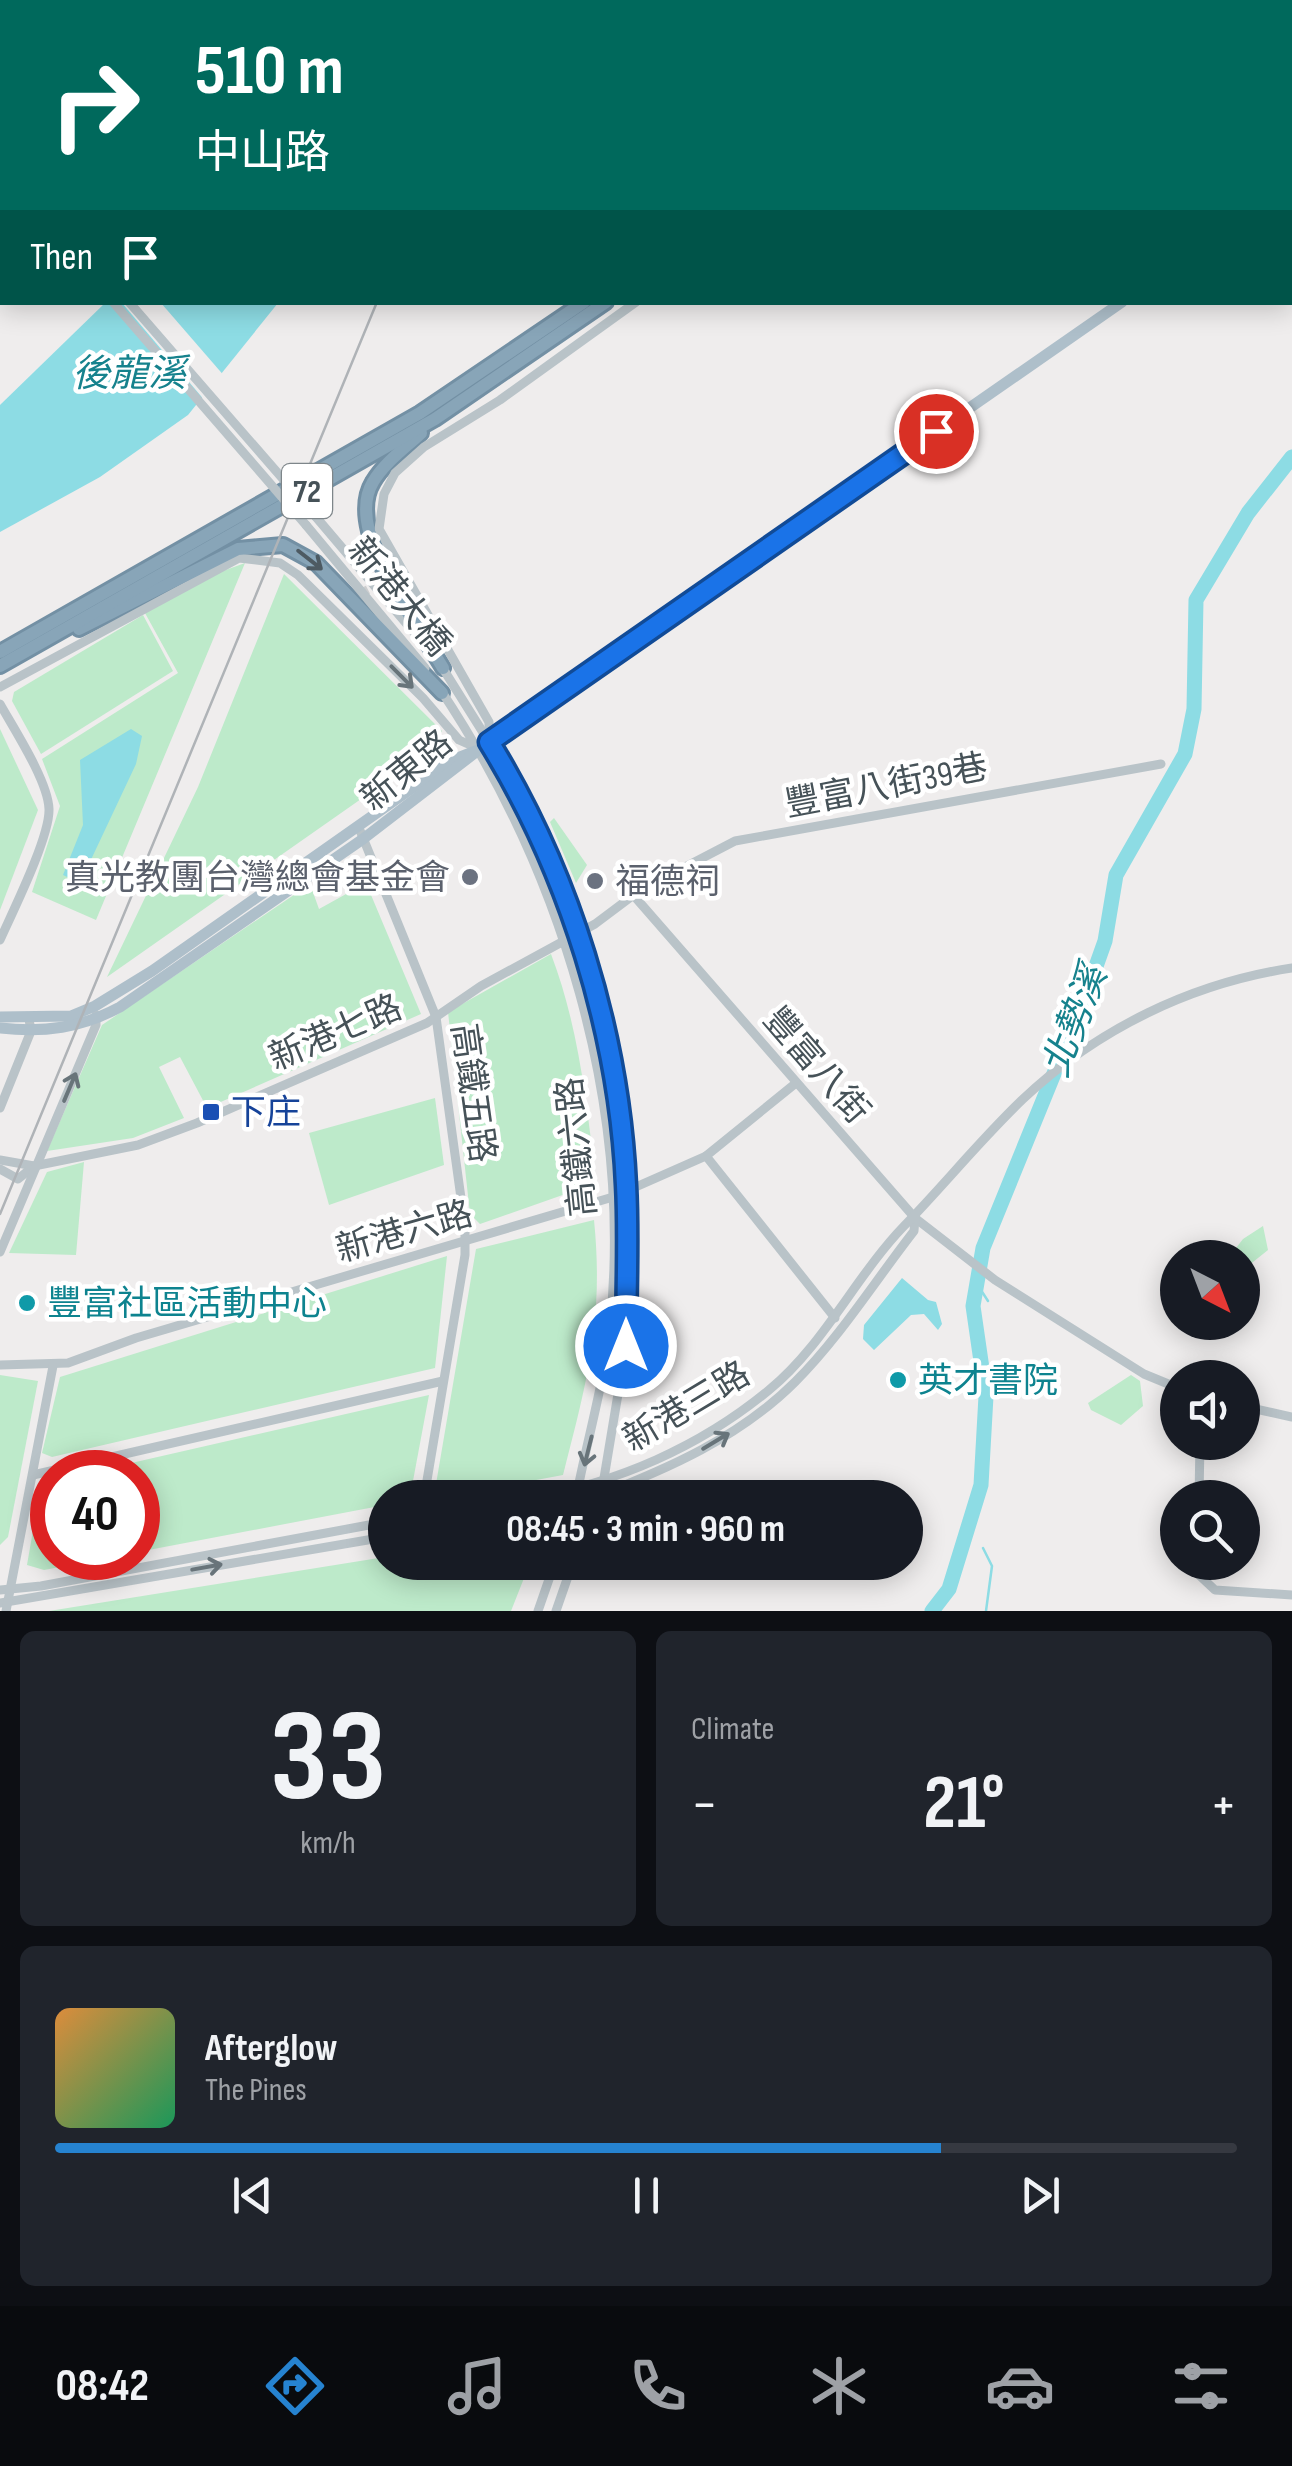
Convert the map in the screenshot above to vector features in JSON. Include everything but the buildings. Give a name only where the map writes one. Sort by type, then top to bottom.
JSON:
[{"type":"highway","name":"72","points":[[0,652],[420,412],[580,305]]},
{"type":"highway","name":"72","points":[[0,667],[436,419],[602,305]]},
{"type":"highway","points":[[436,419],[371,484],[363,515],[396,589],[443,668]]},
{"type":"highway","points":[[0,667],[238,549],[283,545],[316,563],[442,693]]},
{"type":"main road","name":"新東路","points":[[0,1028],[77,1026],[460,769],[484,746],[1118,305]]},
{"type":"main road","name":"新東路","points":[[0,1016],[30,1025]]},
{"type":"street","name":"新港大橋","points":[[116,305],[408,645],[484,746]]},
{"type":"street","name":"新港大橋","points":[[132,305],[443,668],[484,746]]},
{"type":"street","points":[[0,687],[240,558],[280,563],[332,609],[459,740],[484,746],[489,722],[378,529],[384,494],[395,473],[424,447],[500,400],[632,305]]},
{"type":"street","points":[[332,609],[348,600]]},
{"type":"street","points":[[0,704],[20,738],[49,810],[0,940]]},
{"type":"street","name":"高鐵六路","points":[[484,746],[538,836],[578,933],[609,1053],[627,1190],[626,1346],[604,1478]]},
{"type":"street","name":"高鐵六路","points":[[484,746],[564,941],[595,1055],[613,1196],[610,1324],[581,1480]]},
{"type":"street","name":"豐富八街39巷","points":[[635,896],[734,841],[1161,764]]},
{"type":"street","name":"高鐵五路","points":[[361,834],[436,1018],[467,1242],[427,1480]]},
{"type":"street","name":"新港七路","points":[[0,1160],[34,1166],[138,1145],[197,1123],[436,1018],[481,986],[578,933],[635,896]]},
{"type":"street","name":"豐富八街","points":[[635,896],[915,1218],[967,1262],[1160,1381]]},
{"type":"street","name":"新港三路","points":[[601,1480],[632,1473],[739,1413],[772,1389],[906,1224],[1024,1098],[1084,1049],[1184,996],[1255,974],[1292,968]]},
{"type":"street","points":[[0,1252],[96,1012]]},
{"type":"street","points":[[0,1108],[30,1025]]},
{"type":"street","name":"新港六路","points":[[0,1364],[53,1366],[613,1196],[706,1156],[796,1084]]},
{"type":"street","points":[[706,1156],[843,1326]]},
{"type":"street","name":"新港七路","points":[[0,1170],[18,1179],[34,1166]]},
{"type":"street","name":"新港三路","points":[[639,1480],[672,1467],[739,1427],[796,1382],[914,1230],[915,1218]]},
{"type":"street","points":[[38,1450],[53,1366]]},
{"type":"street","points":[[142,1450],[443,1381]]},
{"type":"street","points":[[1260,1410],[1292,1417]]},
{"type":"street","points":[[30,1487],[4,1607],[368,1539]]},
{"type":"street","points":[[5,1590],[368,1525]]},
{"type":"street","points":[[538,1611],[549,1580]]},
{"type":"street","points":[[556,1611],[567,1580]]},
{"type":"street","points":[[1205,1580],[1215,1590],[1292,1595]]},
{"type":"green space","points":[[245,563],[96,920],[32,892],[60,806],[42,759],[178,673],[145,613],[212,575]]},
{"type":"green space","points":[[284,574],[442,731],[431,750],[107,977],[198,787]]},
{"type":"green space","points":[[143,615],[173,671],[41,754],[12,701],[14,692]]},
{"type":"green space","points":[[0,729],[38,810],[0,910]]},
{"type":"green space","points":[[554,818],[587,865],[576,883],[550,822]]},
{"type":"green space","points":[[366,883],[421,1014],[207,1108],[180,1057],[159,1067],[184,1118],[133,1138],[47,1151],[102,1025],[310,884],[319,909]]},
{"type":"green space","points":[[551,954],[574,1035],[595,1173],[591,1185],[480,1224],[470,1214],[448,1012]]},
{"type":"green space","points":[[435,1098],[444,1165],[329,1205],[309,1133]]},
{"type":"green space","points":[[84,1162],[76,1255],[9,1253],[47,1172]]},
{"type":"green space","points":[[594,1220],[595,1320],[586,1380],[563,1475],[536,1480],[437,1480],[476,1249]]},
{"type":"green space","points":[[1263,1226],[1268,1250],[1260,1256],[1260,1240],[1243,1239]]},
{"type":"green space","points":[[447,1256],[435,1368],[82,1450],[43,1450],[60,1377]]},
{"type":"green space","points":[[0,1375],[38,1381],[8,1537],[0,1545]]},
{"type":"green space","points":[[1131,1375],[1140,1381],[1143,1406],[1121,1425],[1091,1410],[1088,1403]]},
{"type":"green space","points":[[429,1395],[413,1480],[368,1480],[368,1508],[160,1548],[160,1456]]},
{"type":"green space","points":[[368,1560],[368,1580],[523,1580],[511,1611],[49,1611]]},
{"type":"water","name":"後龍溪","points":[[103,305],[276,305],[188,415],[100,477],[0,532],[0,405]]},
{"type":"water","points":[[131,729],[142,736],[136,764],[80,883],[63,875],[83,825],[80,760]]},
{"type":"water","points":[[902,1278],[936,1302],[942,1324],[938,1330],[924,1314],[911,1315],[874,1350],[863,1339],[864,1325]]},
{"type":"pier","points":[[124,305],[163,305],[226,378],[206,402]]},
{"type":"waterway","name":"北勢溪","points":[[932,1611],[949,1589],[981,1485],[986,1396],[973,1306],[983,1248],[1084,1000],[1105,941],[1116,875],[1185,754],[1194,709],[1196,600],[1248,513],[1292,457]]},
{"type":"waterway","points":[[977,1284],[988,1301]]},
{"type":"waterway","points":[[983,1548],[992,1566],[986,1611]]},
{"type":"tunnel","points":[[348,600],[398,574]]},
{"type":"railway","points":[[0,1214],[376,305]]},
{"type":"place","name":"真光教團台灣總會基金會","points":[[470,877]]},
{"type":"place","name":"福德祠","points":[[595,881]]},
{"type":"place","name":"下庄","points":[[211,1112]]},
{"type":"place","name":"豐富社區活動中心","points":[[27,1303]]},
{"type":"place","name":"英才書院","points":[[898,1380]]},
{"type":"route","points":[[626,1346],[627,1190],[609,1053],[578,933],[538,836],[489,742],[936,431]]}]
